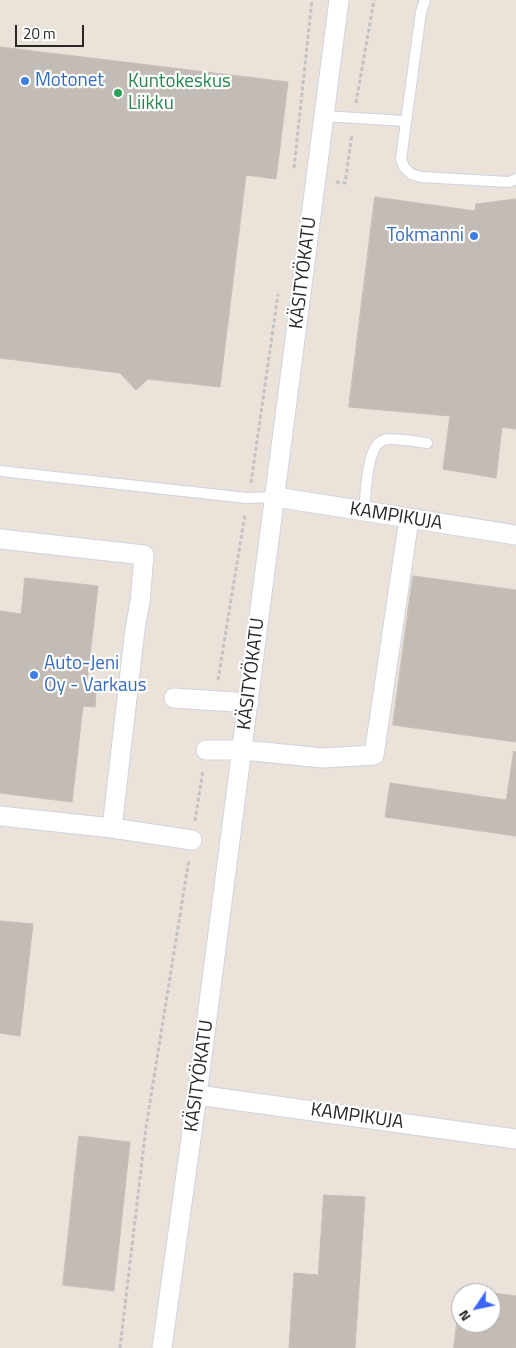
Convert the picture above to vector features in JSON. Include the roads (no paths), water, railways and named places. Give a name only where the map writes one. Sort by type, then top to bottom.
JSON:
[{"type":"street","name":"KÄSITYÖKATU","points":[[162,1348],[198,1095],[339,0]]},
{"type":"street","name":"KAMPIKUJA","points":[[276,497],[516,536]]},
{"type":"street","points":[[206,750],[242,750],[323,758],[374,755],[409,519]]},
{"type":"street","points":[[0,539],[144,554],[140,602],[134,629],[112,828]]},
{"type":"street","points":[[174,698],[248,704]]},
{"type":"street","points":[[0,816],[112,828],[192,840]]},
{"type":"street","name":"KAMPIKUJA","points":[[198,1095],[516,1138]]},
{"type":"lane","points":[[425,0],[421,12],[405,120],[401,159],[404,167],[411,174],[421,177],[508,182],[516,179]]},
{"type":"lane","points":[[324,116],[405,120]]},
{"type":"lane","points":[[364,511],[371,454],[376,444],[385,439],[427,443]]},
{"type":"lane","points":[[0,471],[247,498],[276,497]]},
{"type":"place","name":"Motonet","points":[[25,81]]},
{"type":"place","name":"Kuntokeskus Liikku","points":[[118,93]]},
{"type":"place","name":"Tokmanni","points":[[474,236]]},
{"type":"place","name":"Auto-Jeni Oy - Varkaus","points":[[34,675]]}]
